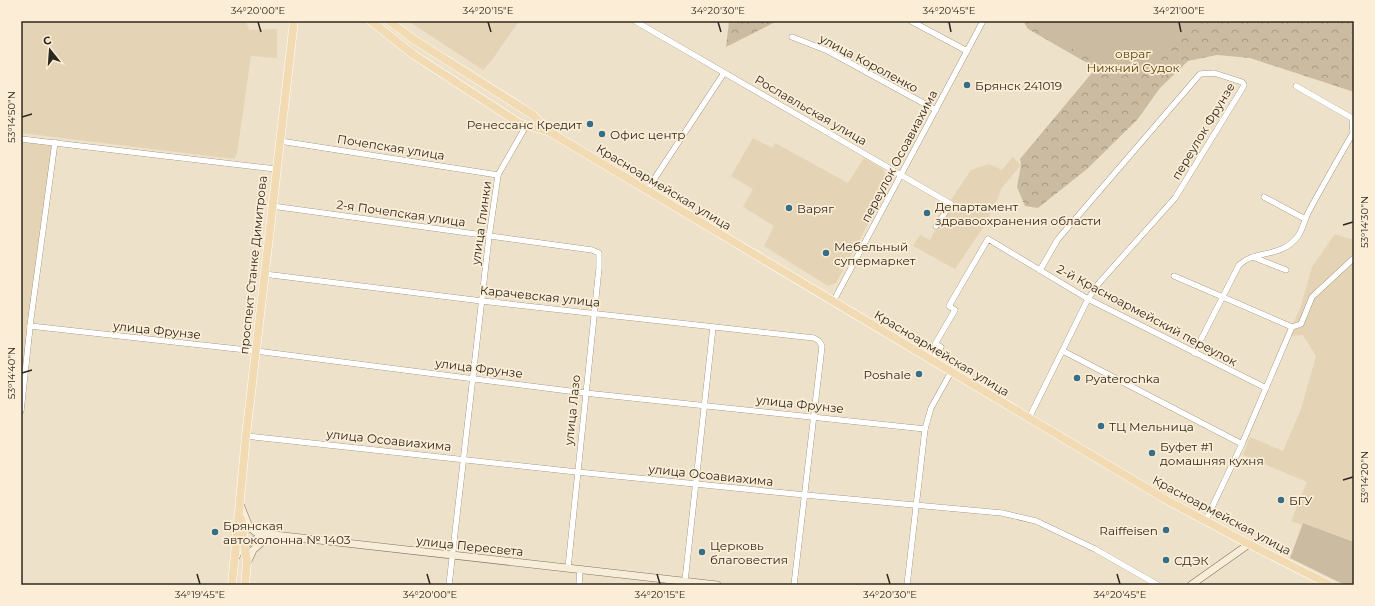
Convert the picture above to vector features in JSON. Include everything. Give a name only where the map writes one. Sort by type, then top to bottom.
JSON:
[{"type":"main road","name":"проспект Станке Димитрова","points":[[232,585],[246,436],[294,21]]},
{"type":"main road","name":"проспект Станке Димитрова","points":[[293,31],[299,21]]},
{"type":"main road","points":[[371,21],[414,55],[526,126],[548,131]]},
{"type":"main road","points":[[389,21],[413,39],[533,115],[548,131]]},
{"type":"main road","name":"Красноармейская улица","points":[[548,131],[1205,522],[1330,585]]},
{"type":"main road","name":"проспект Станке Димитрова","points":[[239,502],[247,563],[245,585]]},
{"type":"main road","name":"улица Пересвета","points":[[239,502],[249,527],[257,533],[717,585]]},
{"type":"main road","points":[[235,561],[241,548],[249,541],[271,535]]},
{"type":"main road","points":[[247,563],[257,545],[271,535]]},
{"type":"main road","points":[[1191,585],[1249,544]]},
{"type":"street","name":"Рославльская улица","points":[[635,21],[951,204],[936,226]]},
{"type":"street","points":[[911,21],[967,51]]},
{"type":"street","name":"переулок Осоавиахима","points":[[833,302],[983,21]]},
{"type":"street","name":"улица Короленко","points":[[792,36],[828,51],[936,110]]},
{"type":"street","points":[[647,190],[724,72]]},
{"type":"street","name":"переулок Фрунзе","points":[[1029,418],[1088,299],[1099,283],[1175,198],[1242,89],[1244,85],[1242,82],[1214,73],[1200,74],[1058,239],[1040,270]]},
{"type":"street","points":[[1194,352],[1239,265],[1251,256],[1270,254],[1282,250],[1298,236],[1305,219],[1353,133],[1352,118],[1296,86]]},
{"type":"street","points":[[498,175],[526,126]]},
{"type":"street","points":[[21,139],[276,168]]},
{"type":"street","name":"Почепская улица","points":[[280,141],[498,175]]},
{"type":"street","points":[[21,411],[30,326],[55,142]]},
{"type":"street","name":"улица Глинки","points":[[449,585],[451,555],[465,459],[489,237],[498,175]]},
{"type":"street","points":[[1264,197],[1305,219]]},
{"type":"street","name":"2-я Почепская улица","points":[[272,206],[592,250],[599,253]]},
{"type":"street","name":"2-й Красноармейский переулок","points":[[932,360],[941,347],[935,344],[955,310],[949,306],[988,239],[1088,299],[1266,388]]},
{"type":"street","name":"улица Лазо","points":[[568,568],[593,313],[599,268],[599,253]]},
{"type":"street","points":[[1251,256],[1286,270]]},
{"type":"street","points":[[1174,276],[1292,327],[1301,324],[1312,297],[1354,258]]},
{"type":"street","name":"Карачевская улица","points":[[264,274],[482,301],[814,338],[819,341],[822,346],[815,417]]},
{"type":"street","name":"улица Фрунзе","points":[[30,326],[474,378],[585,393],[925,429]]},
{"type":"street","points":[[685,582],[713,327]]},
{"type":"street","points":[[1205,522],[1242,444],[1292,327]]},
{"type":"street","points":[[1063,351],[1242,444]]},
{"type":"street","points":[[908,585],[925,429],[931,408],[952,372]]},
{"type":"street","points":[[794,585],[815,417]]},
{"type":"street","name":"улица Осоавиахима","points":[[246,436],[577,472],[1002,513],[1036,521],[1095,549],[1158,585]]},
{"type":"street","points":[[579,585],[580,570]]},
{"type":"shaded area","points":[[21,21],[245,21],[250,30],[277,29],[277,58],[251,56],[237,154],[234,159],[21,133]]},
{"type":"shaded area","points":[[408,21],[519,21],[492,60],[483,70]]},
{"type":"shaded area","points":[[753,138],[772,148],[775,143],[848,183],[864,158],[883,169],[890,184],[836,283],[828,286],[764,246],[774,226],[743,207],[753,189],[731,176]]},
{"type":"shaded area","points":[[21,139],[55,142],[21,411]]},
{"type":"shaded area","points":[[1013,157],[1021,165],[1001,189],[997,201],[984,226],[955,269],[913,246],[920,235],[930,240],[951,200],[971,170],[989,164],[1002,170]]},
{"type":"shaded area","points":[[1335,234],[1350,239],[1354,238],[1354,542],[1303,523],[1302,525],[1291,521],[1307,482],[1243,455],[1250,437],[1283,451],[1301,409],[1316,356],[1303,335],[1292,336],[1288,334],[1300,309],[1312,267]]},
{"type":"green space","points":[[729,21],[777,21],[726,47]]},
{"type":"green space","name":"овраг Нижний Судок","points":[[1023,21],[1354,21],[1354,92],[1250,58],[1217,55],[1188,61],[1160,88],[1137,120],[1087,169],[1038,208],[1025,206],[1017,187],[1021,165],[1020,159],[1096,68],[1028,29]]},
{"type":"green space","points":[[1025,21],[1205,21],[1121,77]]},
{"type":"green space","points":[[1303,523],[1354,542],[1354,585],[1345,585],[1290,558]]},
{"type":"place","name":"Брянск 241019","points":[[967,85]]},
{"type":"place","name":"Ренессанс Кредит","points":[[590,124]]},
{"type":"place","name":"Офис центр","points":[[602,134]]},
{"type":"place","name":"Варяг","points":[[789,208]]},
{"type":"place","name":"Департамент здравоохранения области","points":[[927,213]]},
{"type":"place","name":"Мебельный супермаркет","points":[[826,253]]},
{"type":"place","name":"Poshale","points":[[919,374]]},
{"type":"place","name":"Pyaterochka","points":[[1077,378]]},
{"type":"place","name":"ТЦ Мельница","points":[[1101,426]]},
{"type":"place","name":"Буфет #1 домашняя кухня","points":[[1152,453]]},
{"type":"place","name":"БГУ","points":[[1281,500]]},
{"type":"place","name":"Raiffeisen","points":[[1166,530]]},
{"type":"place","name":"Брянская автоколонна № 1403","points":[[215,532]]},
{"type":"place","name":"Церковь благовестия","points":[[702,552]]},
{"type":"place","name":"СДЭК","points":[[1166,560]]}]
